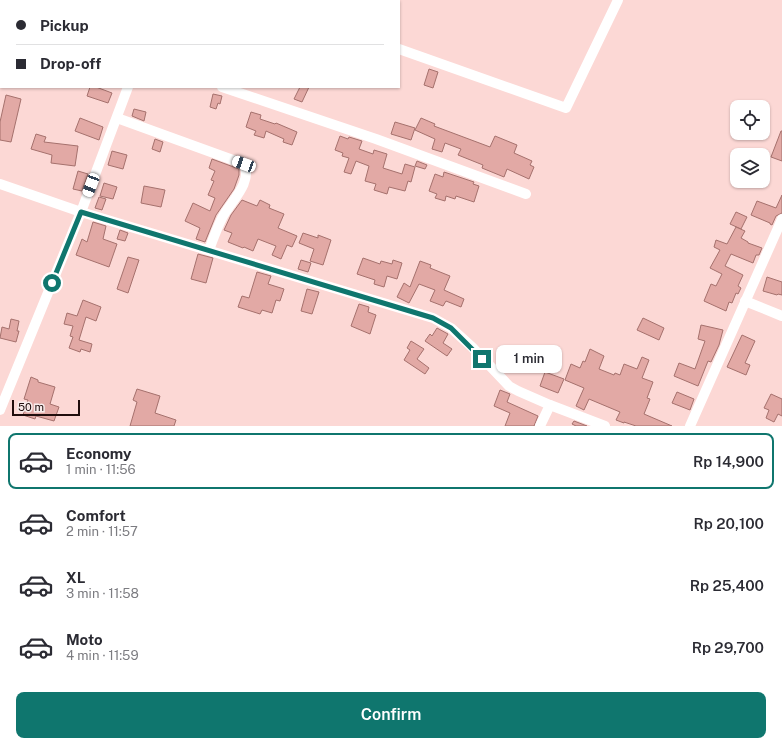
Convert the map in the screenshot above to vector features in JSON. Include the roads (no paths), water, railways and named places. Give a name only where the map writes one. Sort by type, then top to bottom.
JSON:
[{"type":"street","points":[[400,49],[566,108],[618,0]]},
{"type":"street","points":[[0,410],[81,212],[128,88]]},
{"type":"street","points":[[225,88],[376,139],[526,194]]},
{"type":"street","points":[[117,118],[244,164],[246,170],[245,182],[222,217],[209,250]]},
{"type":"street","points":[[0,184],[81,212],[433,318],[451,328],[472,347],[509,386],[550,405],[605,426]]},
{"type":"street","points":[[690,426],[782,219]]},
{"type":"street","points":[[745,301],[782,316]]},
{"type":"street","points":[[540,426],[550,405]]}]
